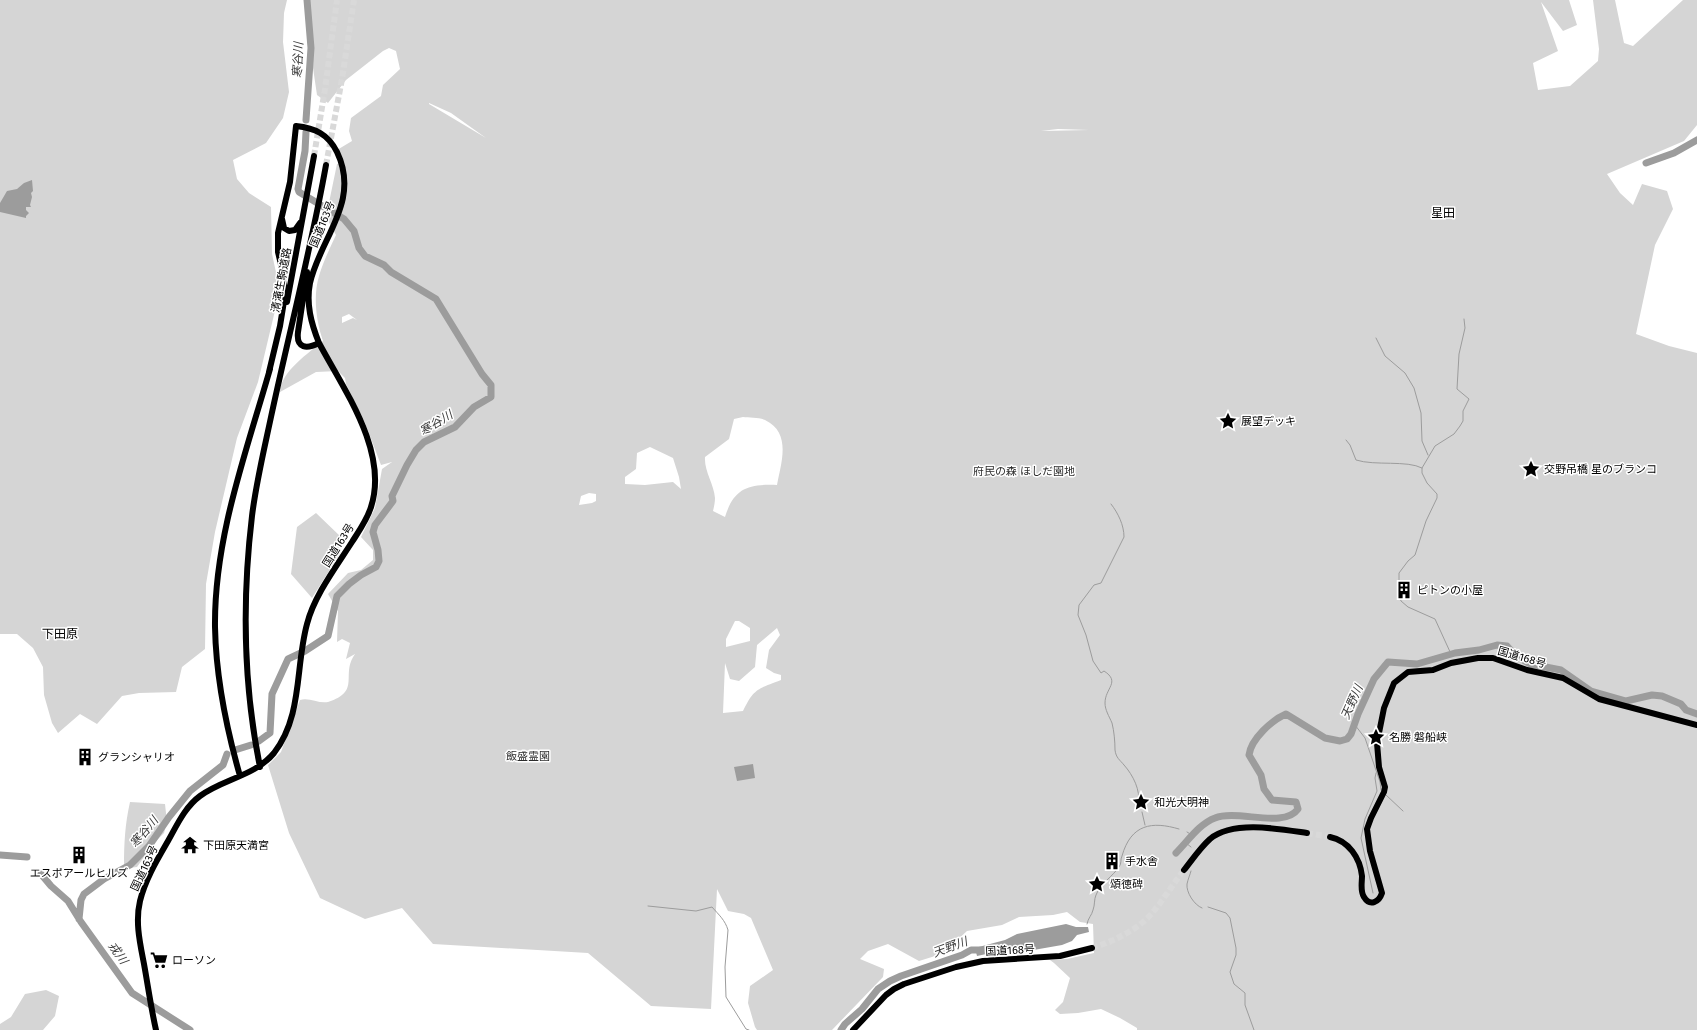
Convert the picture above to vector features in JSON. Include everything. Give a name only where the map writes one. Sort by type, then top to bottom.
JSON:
[{"type":"highway","name":"国道163号","points":[[156,1030],[138,927],[139,902],[144,886],[186,809],[198,797],[216,785],[240,776],[260,766],[275,751],[291,718],[298,687],[302,647],[310,614],[332,574],[366,519],[373,501],[373,457],[367,434],[319,343],[310,317],[309,293],[314,271],[342,206],[344,176],[334,146],[321,132],[310,128],[296,126],[290,182],[284,207]]},
{"type":"highway","name":"清滝生駒道路","points":[[240,776],[228,733],[220,692],[215,609],[218,573],[226,526],[237,478],[282,325],[314,156]]},
{"type":"highway","name":"清滝生駒道路","points":[[260,766],[248,693],[246,648],[245,609],[252,515],[272,410],[312,236],[326,165]]},
{"type":"highway","points":[[284,207],[282,225],[286,230],[292,231],[298,227],[307,198]]},
{"type":"highway","points":[[269,372],[280,326],[284,295],[283,273],[278,242],[279,224],[284,207]]},
{"type":"highway","points":[[312,236],[297,337],[299,344],[305,347],[319,343]]},
{"type":"highway","name":"国道168号","points":[[1330,837],[1344,842],[1355,854],[1361,870],[1362,894],[1365,899],[1370,902],[1376,902],[1380,899],[1382,893],[1370,851],[1367,829],[1385,787],[1379,767],[1379,727],[1384,708],[1394,682],[1408,672],[1433,670],[1451,663],[1478,658],[1493,658],[1527,670],[1563,678],[1599,699],[1697,725]]},
{"type":"highway","points":[[1184,870],[1211,838],[1228,830],[1242,828],[1265,828],[1307,833]]},
{"type":"highway","name":"国道168号","points":[[853,1030],[886,995],[904,984],[956,967],[983,961],[1060,956],[1092,948]]},
{"type":"green space","points":[[0,0],[287,0],[284,13],[283,42],[289,92],[283,118],[266,143],[233,160],[237,179],[249,193],[271,207],[272,254],[277,277],[278,298],[258,382],[237,438],[215,532],[206,584],[205,649],[182,667],[176,692],[139,693],[122,696],[97,724],[80,714],[58,733],[52,723],[44,695],[43,667],[33,648],[17,634],[0,634]]},
{"type":"green space","points":[[309,0],[1569,0],[1577,25],[1563,31],[1541,2],[1558,51],[1533,63],[1538,90],[1570,86],[1598,61],[1599,49],[1593,0],[1615,0],[1624,43],[1633,46],[1683,0],[1697,0],[1697,125],[1684,141],[1607,174],[1620,193],[1633,205],[1642,184],[1667,191],[1673,209],[1655,245],[1636,334],[1669,346],[1697,353],[1697,1030],[1137,1030],[1137,1028],[1120,1018],[1101,1009],[1060,1014],[1055,1010],[1063,1002],[1070,978],[1050,960],[1067,959],[1094,953],[1093,924],[1080,922],[1067,912],[1053,915],[1019,917],[1002,925],[967,931],[954,943],[948,952],[919,961],[888,944],[868,951],[860,959],[884,969],[883,977],[832,1030],[757,1030],[748,1003],[750,986],[773,970],[751,918],[744,914],[728,911],[717,889],[711,1009],[651,1006],[588,953],[433,944],[402,908],[365,919],[320,898],[289,833],[268,765],[281,752],[300,700],[307,699],[328,702],[338,698],[348,688],[349,669],[355,654],[346,659],[350,643],[342,639],[337,642],[338,611],[328,594],[348,573],[361,570],[373,560],[373,550],[361,537],[375,508],[382,469],[392,462],[381,465],[365,423],[346,384],[345,378],[338,371],[316,372],[280,392],[285,377],[290,370],[323,341],[317,317],[316,292],[321,271],[336,235],[326,217],[337,164],[343,163],[337,150],[352,141],[349,131],[351,118],[381,96],[383,85],[400,69],[396,51],[389,48],[346,80],[328,103],[317,95],[313,68]],"holes":[[[429,103],[451,113],[486,138],[429,104]],[[1058,129],[1089,130],[1041,131]],[[349,314],[357,320],[353,318],[342,323],[342,317]],[[743,417],[760,418],[773,426],[779,433],[782,440],[783,449],[777,485],[750,487],[744,490],[733,500],[725,517],[713,511],[715,500],[714,493],[706,467],[705,457],[729,439],[734,419]],[[650,447],[673,458],[681,489],[673,482],[645,485],[625,484],[625,477],[636,469],[637,453]],[[589,493],[596,494],[596,501],[579,505],[581,496]],[[735,621],[739,621],[750,628],[750,641],[726,647],[726,639]],[[777,628],[780,635],[769,650],[766,668],[781,675],[781,680],[767,685],[754,693],[743,711],[723,713],[725,663],[730,679],[739,681],[755,667],[757,645]]]},
{"type":"green space","points":[[316,513],[341,537],[341,552],[312,598],[291,574],[297,527]]},
{"type":"green space","points":[[130,802],[165,804],[167,822],[164,833],[154,843],[137,867],[128,868],[124,866],[124,850]]},
{"type":"green space","points":[[46,990],[59,996],[55,1016],[43,1030],[0,1030],[0,1024],[11,1017],[25,994]]},
{"type":"shaded area","points":[[32,180],[33,191],[31,193],[31,207],[26,207],[26,210],[29,213],[26,218],[0,212],[0,203],[7,191],[17,189],[24,183]]},
{"type":"shaded area","points":[[753,764],[755,778],[737,781],[734,767]]},
{"type":"shaded area","points":[[1066,924],[1076,927],[1088,927],[1089,932],[1077,935],[1072,941],[1062,945],[1022,952],[1005,950],[977,956],[975,948],[1005,940],[1017,934]]},
{"type":"waterway","name":"寒谷川","points":[[306,120],[311,48],[307,0]]},
{"type":"waterway","name":"寒谷川","points":[[259,741],[270,733],[272,694],[288,659],[305,651],[328,636],[337,596],[361,575],[376,567],[379,561],[378,550],[373,532],[375,525],[393,501],[392,496],[416,450],[424,442],[455,427],[474,407],[491,397],[491,385],[482,374],[436,299],[391,272],[384,265],[365,256],[359,248],[354,231],[344,219],[299,192],[298,189],[305,151],[306,132]]},
{"type":"waterway","points":[[1646,163],[1674,153],[1697,140]]},
{"type":"waterway","points":[[1451,654],[1435,619],[1408,607],[1401,601],[1399,595],[1399,573],[1408,561],[1415,555],[1426,521],[1437,498],[1437,494],[1427,483],[1422,473],[1422,468],[1435,446],[1454,434],[1460,426],[1463,421],[1463,411],[1469,399],[1457,389],[1459,354],[1465,328],[1464,319]]},
{"type":"waterway","points":[[1376,338],[1385,356],[1405,373],[1414,388],[1421,413],[1422,441],[1428,455]]},
{"type":"waterway","points":[[1346,440],[1350,445],[1356,460],[1372,463],[1408,464],[1422,468]]},
{"type":"waterway","points":[[1111,504],[1120,519],[1124,537],[1101,583],[1094,585],[1079,605],[1078,615],[1086,635],[1093,661],[1101,673],[1104,671],[1109,675],[1112,682],[1107,693],[1105,703],[1106,711],[1113,726],[1116,755],[1136,783],[1139,798],[1138,803],[1140,807]]},
{"type":"waterway","name":"天野川","points":[[1176,853],[1204,824],[1215,818],[1224,816],[1282,818],[1291,815],[1298,809],[1296,802],[1272,800],[1264,789],[1261,775],[1249,755],[1254,743],[1269,725],[1286,714],[1325,738],[1340,741],[1347,739],[1351,734],[1358,714],[1374,679],[1388,662],[1417,664],[1455,653],[1479,650],[1497,645],[1507,646],[1516,656],[1530,664],[1561,670],[1591,691],[1626,701],[1652,695],[1662,696],[1681,704],[1686,710],[1697,714]]},
{"type":"waterway","points":[[1355,725],[1365,738],[1380,782],[1381,790]]},
{"type":"waterway","name":"寒谷川","points":[[235,750],[251,745]]},
{"type":"waterway","name":"寒谷川","points":[[79,919],[81,900],[84,894],[104,879],[130,865],[149,846],[169,817],[190,791],[223,765],[227,754]]},
{"type":"waterway","points":[[1373,893],[1361,838],[1365,819],[1377,791],[1375,778],[1376,773]]},
{"type":"waterway","points":[[1386,795],[1403,811]]},
{"type":"waterway","points":[[1142,812],[1145,825]]},
{"type":"waterway","points":[[1087,924],[1098,891],[1120,866],[1121,857],[1131,837],[1137,831],[1151,826],[1160,825],[1179,829]]},
{"type":"waterway","name":"天野川","points":[[1187,832],[1192,835]]},
{"type":"waterway","name":"天野川","points":[[1186,843],[1191,847]]},
{"type":"waterway","name":"戎川","points":[[0,855],[27,857]]},
{"type":"waterway","points":[[1191,871],[1187,884],[1188,891],[1193,901],[1202,908]]},
{"type":"waterway","name":"戎川","points":[[41,874],[51,886],[68,901],[81,922],[132,993],[190,1030]]},
{"type":"waterway","points":[[648,906],[696,911],[712,907],[722,918],[728,930],[725,967],[726,997],[746,1029],[749,1030]]},
{"type":"waterway","points":[[1208,907],[1226,913],[1230,918],[1236,948],[1236,955],[1230,972],[1234,984],[1245,993],[1245,1005],[1254,1030]]},
{"type":"waterway","name":"天野川","points":[[841,1030],[845,1024],[862,1009],[878,989],[890,981],[962,955],[971,950],[983,950]]},
{"type":"tunnel","points":[[314,156],[337,0]]},
{"type":"tunnel","points":[[326,165],[342,79],[354,0]]},
{"type":"tunnel","points":[[1307,833],[1330,837]]},
{"type":"tunnel","points":[[1092,948],[1109,942],[1140,924],[1157,907],[1184,870]]},
{"type":"place","name":"展望デッキ","points":[[1228,421]]},
{"type":"place","name":"交野吊橋 星のブランコ","points":[[1531,469]]},
{"type":"place","name":"ピトンの小屋","points":[[1404,590]]},
{"type":"place","name":"名勝 磐船峡","points":[[1376,737]]},
{"type":"place","name":"グランシャリオ","points":[[85,757]]},
{"type":"place","name":"和光大明神","points":[[1141,802]]},
{"type":"place","name":"下田原天満宮","points":[[190,845]]},
{"type":"place","name":"エスポアールヒルズ","points":[[79,855]]},
{"type":"place","name":"手水舎","points":[[1112,861]]},
{"type":"place","name":"頌徳碑","points":[[1097,884]]},
{"type":"place","name":"ローソン","points":[[159,960]]},
{"type":"district","name":"星田","points":[[1443,213]]},
{"type":"district","name":"下田原","points":[[60,634]]},
{"type":"park label","name":"府民の森 ほしだ園地","points":[[1024,471]]},
{"type":"park label","name":"飯盛霊園","points":[[528,756]]}]
